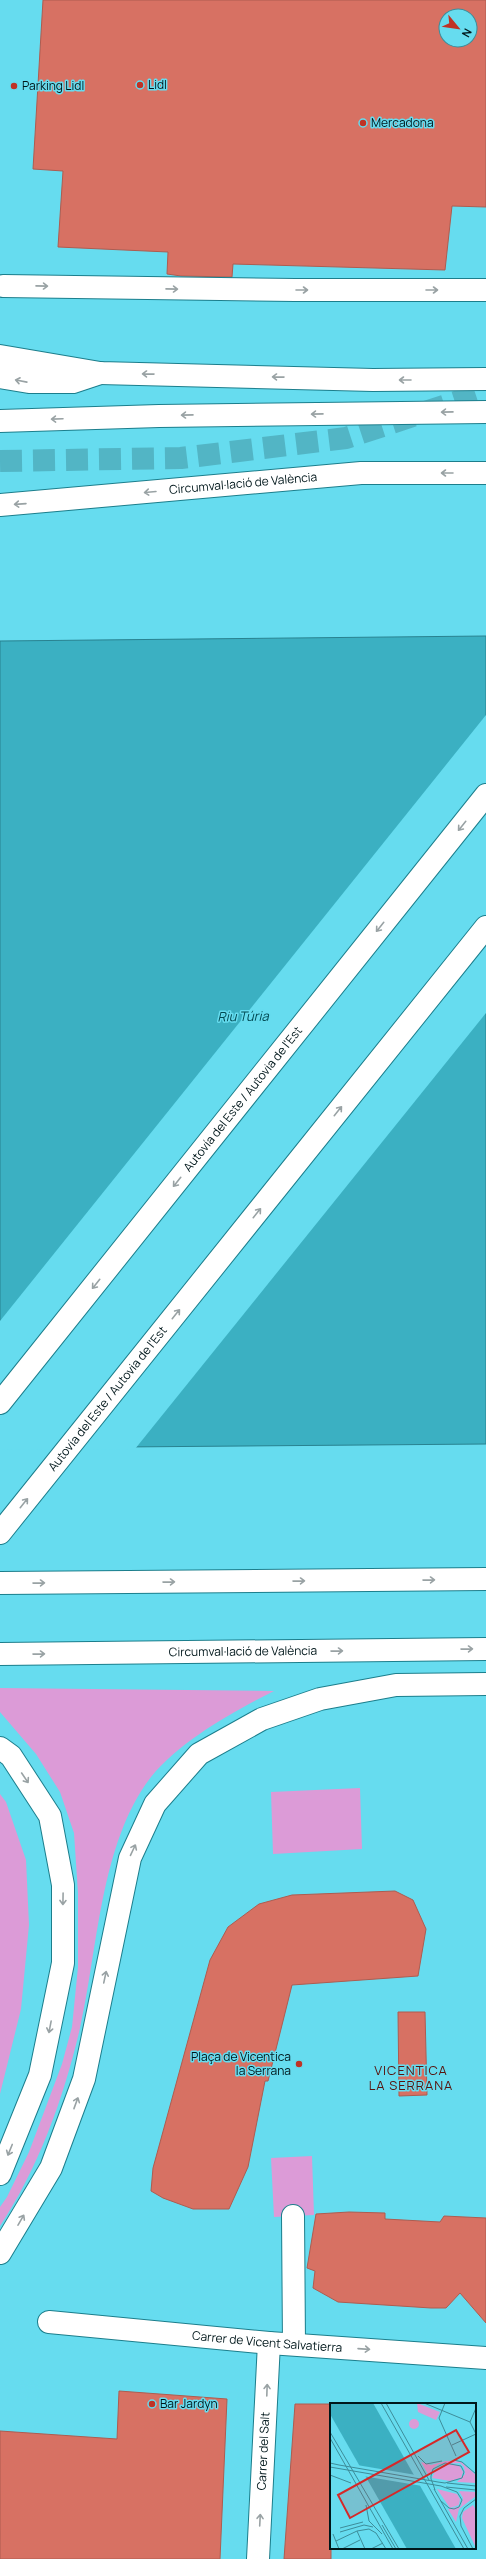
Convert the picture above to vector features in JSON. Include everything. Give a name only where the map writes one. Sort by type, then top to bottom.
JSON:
[{"type":"main road","points":[[3,286],[294,290],[486,290]]},
{"type":"main road","points":[[0,356],[100,373],[373,380],[486,379]]},
{"type":"main road","points":[[0,377],[29,382],[73,382],[100,373]]},
{"type":"main road","points":[[0,421],[159,416],[486,412]]},
{"type":"main road","name":"Circumval·lació de València","points":[[0,505],[361,473],[486,473]]},
{"type":"main road","name":"Autovía del Este / Autovia de l'Est","points":[[0,1403],[486,795]]},
{"type":"main road","name":"Autovía del Este / Autovia de l'Est","points":[[0,1533],[486,927]]},
{"type":"main road","points":[[0,1583],[486,1579]]},
{"type":"main road","name":"Circumval·lació de València","points":[[0,1654],[486,1649]]},
{"type":"main road","points":[[0,2253],[51,2168],[84,2080],[130,1858],[155,1804],[199,1754],[262,1719],[320,1699],[396,1685],[486,1684]]},
{"type":"main road","points":[[0,1748],[11,1756],[50,1816],[63,1885],[63,1963],[40,2075],[0,2174]]},
{"type":"main road","points":[[293,2216],[294,2344]]},
{"type":"main road","name":"Carrer de Vicent Salvatierra","points":[[49,2322],[269,2342],[486,2358]]},
{"type":"main road","name":"Carrer del Salt","points":[[258,2559],[269,2342]]},
{"type":"shaded area","points":[[0,1688],[274,1691],[208,1728],[177,1751],[151,1777],[134,1803],[121,1833],[111,1865],[103,1898],[80,2028],[66,2080],[49,2131],[38,2156],[27,2180],[0,2226],[0,2207],[7,2197],[29,2152],[62,2064],[72,2027],[78,1967],[78,1893],[74,1833],[60,1792],[36,1754],[0,1712]]},
{"type":"shaded area","points":[[360,1788],[362,1849],[273,1854],[271,1792]]},
{"type":"shaded area","points":[[0,1794],[6,1802],[26,1860],[29,1925],[21,2009],[0,2094]]},
{"type":"shaded area","points":[[312,2156],[314,2215],[274,2217],[271,2158]]},
{"type":"water","name":"Riu Túria","points":[[486,636],[486,1444],[0,1448],[0,641]]},
{"type":"pier","points":[[486,715],[486,1013],[135,1449],[0,1450],[0,1321]]},
{"type":"building","points":[[43,0],[486,0],[486,207],[452,206],[445,270],[233,264],[232,277],[181,276],[167,274],[168,252],[58,247],[63,171],[33,169]]},
{"type":"building","points":[[395,1891],[413,1900],[426,1929],[418,1976],[292,1985],[268,2081],[265,2081],[248,2167],[229,2209],[193,2209],[163,2198],[151,2191],[153,2168],[210,1960],[228,1927],[259,1904],[292,1895]]},
{"type":"building","points":[[398,2012],[425,2012],[427,2095],[399,2096]]},
{"type":"building","points":[[349,2212],[385,2213],[385,2219],[440,2222],[444,2216],[486,2218],[486,2323],[460,2293],[446,2308],[431,2308],[338,2302],[313,2288],[315,2271],[307,2268],[316,2214]]},
{"type":"building","points":[[119,2391],[227,2399],[220,2559],[0,2559],[0,2431],[117,2439]]},
{"type":"building","points":[[295,2404],[330,2404],[331,2559],[284,2559]]},
{"type":"tunnel","points":[[0,461],[181,458],[346,438],[486,392]]},
{"type":"place","name":"Lidl","points":[[140,85]]},
{"type":"place","name":"Parking Lidl","points":[[14,86]]},
{"type":"place","name":"Mercadona","points":[[363,123]]},
{"type":"place","name":"Plaça de Vicentica la Serrana","points":[[299,2064]]},
{"type":"place","name":"Bar Jardyn","points":[[152,2404]]},
{"type":"district","name":"VICENTICA LA SERRANA","points":[[411,2078]]}]
